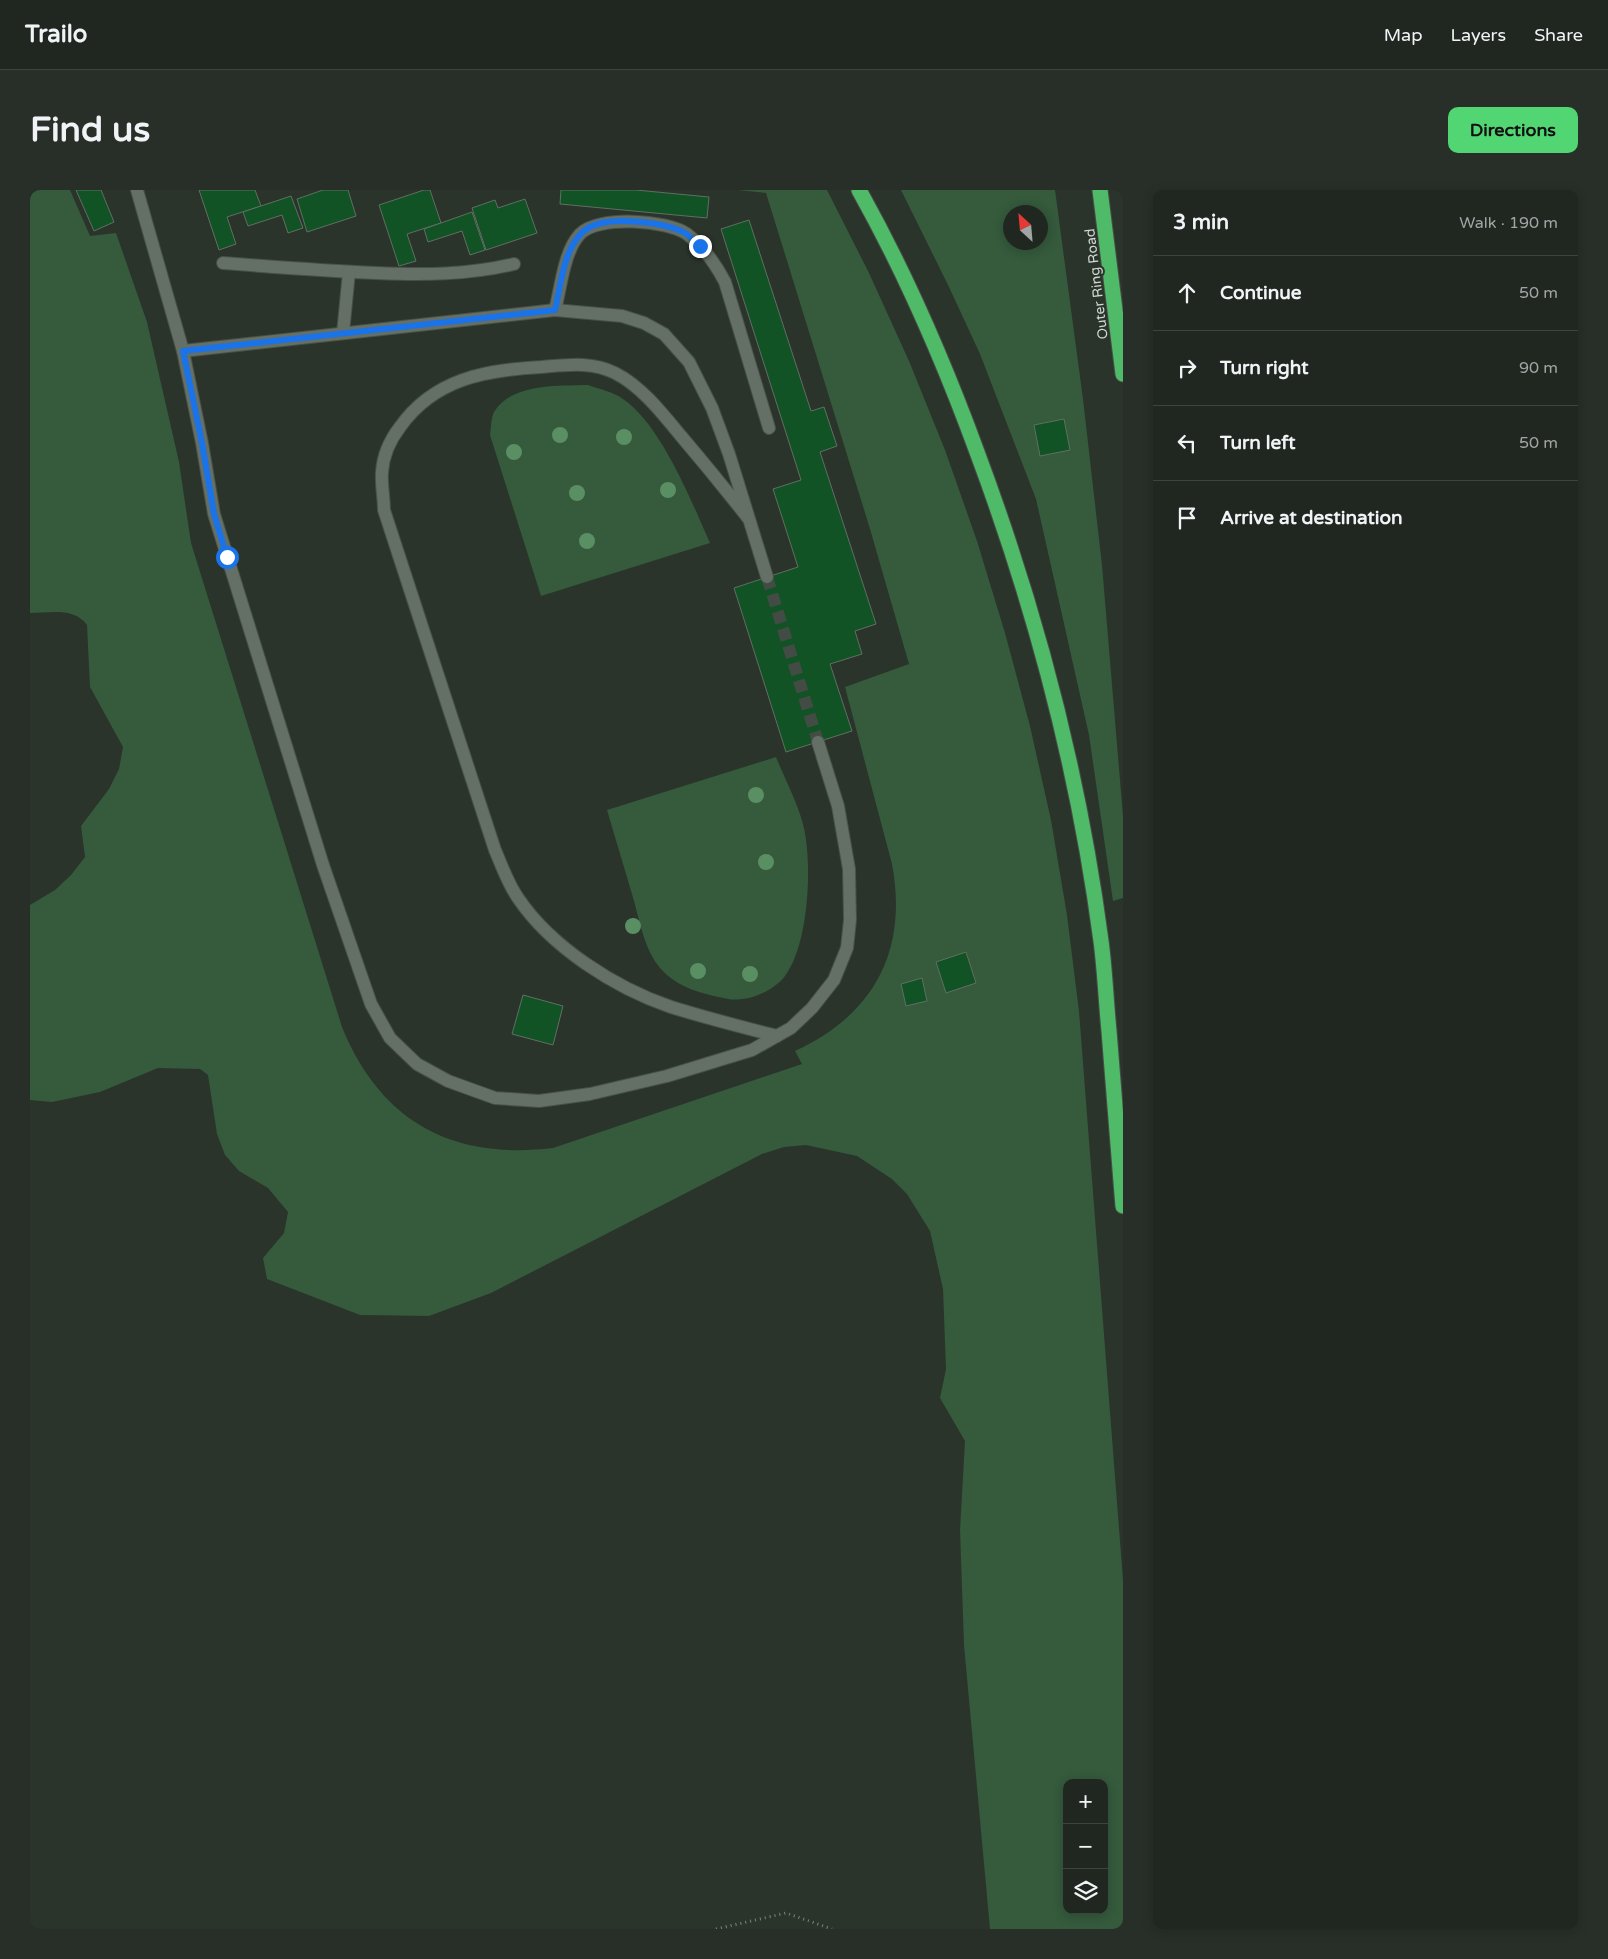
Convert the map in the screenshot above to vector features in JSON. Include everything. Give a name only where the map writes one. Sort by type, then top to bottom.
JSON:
[{"type":"highway","points":[[860,190],[882,231],[953,386],[1001,516],[1040,646],[1064,737],[1087,847],[1102,943],[1123,1206]]},
{"type":"highway","name":"Outer Ring Road","points":[[1100,190],[1123,374]]},
{"type":"lane","points":[[138,190],[183,351],[214,514],[326,874],[371,1004],[390,1038],[417,1064],[448,1081],[496,1098],[539,1101],[590,1094],[667,1076],[752,1050],[791,1028],[812,1008],[834,980],[847,948],[850,920],[849,869],[838,806],[818,742]]},
{"type":"lane","points":[[555,310],[569,254],[578,237],[590,226],[615,222],[640,222],[667,227],[685,233],[713,261],[725,282],[769,428]]},
{"type":"lane","points":[[223,263],[349,272],[454,274],[492,270],[514,264]]},
{"type":"lane","points":[[343,333],[349,272]]},
{"type":"lane","points":[[183,351],[555,310],[622,316],[644,323],[664,334],[689,362],[712,408],[729,454],[767,577]]},
{"type":"lane","points":[[748,518],[661,412],[634,386],[616,373],[595,365],[526,368],[485,373],[455,382],[432,394],[410,413],[390,440],[382,472],[384,510],[495,850],[517,897],[549,934],[576,956],[642,995],[712,1019],[778,1036]]},
{"type":"path","points":[[716,1929],[786,1913],[832,1929]]},
{"type":"green space","points":[[30,190],[70,190],[90,236],[116,233],[147,322],[179,462],[191,543],[342,1027],[358,1060],[377,1088],[399,1110],[424,1128],[452,1140],[483,1148],[517,1150],[553,1148],[802,1064],[795,1051],[823,1036],[846,1018],[865,998],[880,976],[889,951],[895,924],[896,895],[892,864],[845,687],[909,664],[870,529],[766,193],[738,190],[827,190],[869,273],[909,361],[945,450],[977,541],[1005,633],[1030,726],[1051,820],[1067,915],[1079,1011],[1123,1580],[1123,1929],[990,1929],[964,1645],[960,1530],[965,1441],[940,1398],[946,1369],[943,1289],[930,1231],[907,1194],[892,1179],[857,1156],[806,1145],[784,1147],[762,1154],[491,1293],[429,1316],[360,1315],[267,1279],[263,1258],[284,1233],[288,1212],[268,1188],[239,1171],[225,1155],[217,1134],[208,1075],[200,1069],[158,1068],[100,1092],[52,1102],[30,1100],[30,905],[55,890],[71,875],[85,857],[81,826],[109,789],[119,769],[123,747],[90,687],[87,625],[82,619],[69,613],[30,613]]},
{"type":"green space","points":[[901,190],[1055,190],[1083,399],[1102,565],[1123,816],[1123,898],[1113,901],[1089,735],[1036,499],[980,354]]},
{"type":"green space","points":[[588,385],[623,399],[650,426],[674,465],[710,543],[541,596],[490,435],[492,417],[502,403],[524,391],[550,386]]},
{"type":"green space","points":[[776,757],[798,807],[803,824],[808,859],[807,902],[804,924],[793,962],[780,982],[759,995],[735,1000],[691,989],[674,981],[667,975],[650,953],[607,810]]},
{"type":"building","points":[[76,190],[101,190],[114,222],[94,231]]},
{"type":"building","points":[[199,190],[255,190],[261,206],[227,217],[236,244],[219,250]]},
{"type":"building","points":[[323,190],[348,190],[356,216],[307,232],[297,199]]},
{"type":"building","points":[[424,190],[430,190],[441,223],[407,234],[416,261],[399,266],[379,205]]},
{"type":"building","points":[[561,190],[636,190],[709,197],[707,218],[560,204]]},
{"type":"building","points":[[291,196],[303,228],[288,233],[282,215],[248,226],[243,212]]},
{"type":"building","points":[[525,199],[537,233],[486,250],[472,208],[495,200],[498,208]]},
{"type":"building","points":[[472,212],[485,250],[470,255],[462,231],[428,242],[424,229]]},
{"type":"building","points":[[749,220],[811,411],[824,407],[837,446],[820,452],[876,624],[855,631],[862,654],[830,664],[852,731],[786,752],[734,588],[798,567],[773,489],[801,480],[721,229]]},
{"type":"building","points":[[1064,419],[1070,450],[1040,456],[1034,425]]},
{"type":"building","points":[[966,952],[976,983],[946,993],[936,962]]},
{"type":"building","points":[[922,978],[927,1001],[906,1006],[901,984]]},
{"type":"building","points":[[523,995],[563,1006],[553,1045],[512,1034]]},
{"type":"tunnel","points":[[767,577],[818,742]]},
{"type":"route","points":[[227,557],[214,514],[183,351],[555,310],[569,254],[574,242],[590,226],[602,223],[640,222],[667,227],[685,233],[700,246]]}]
